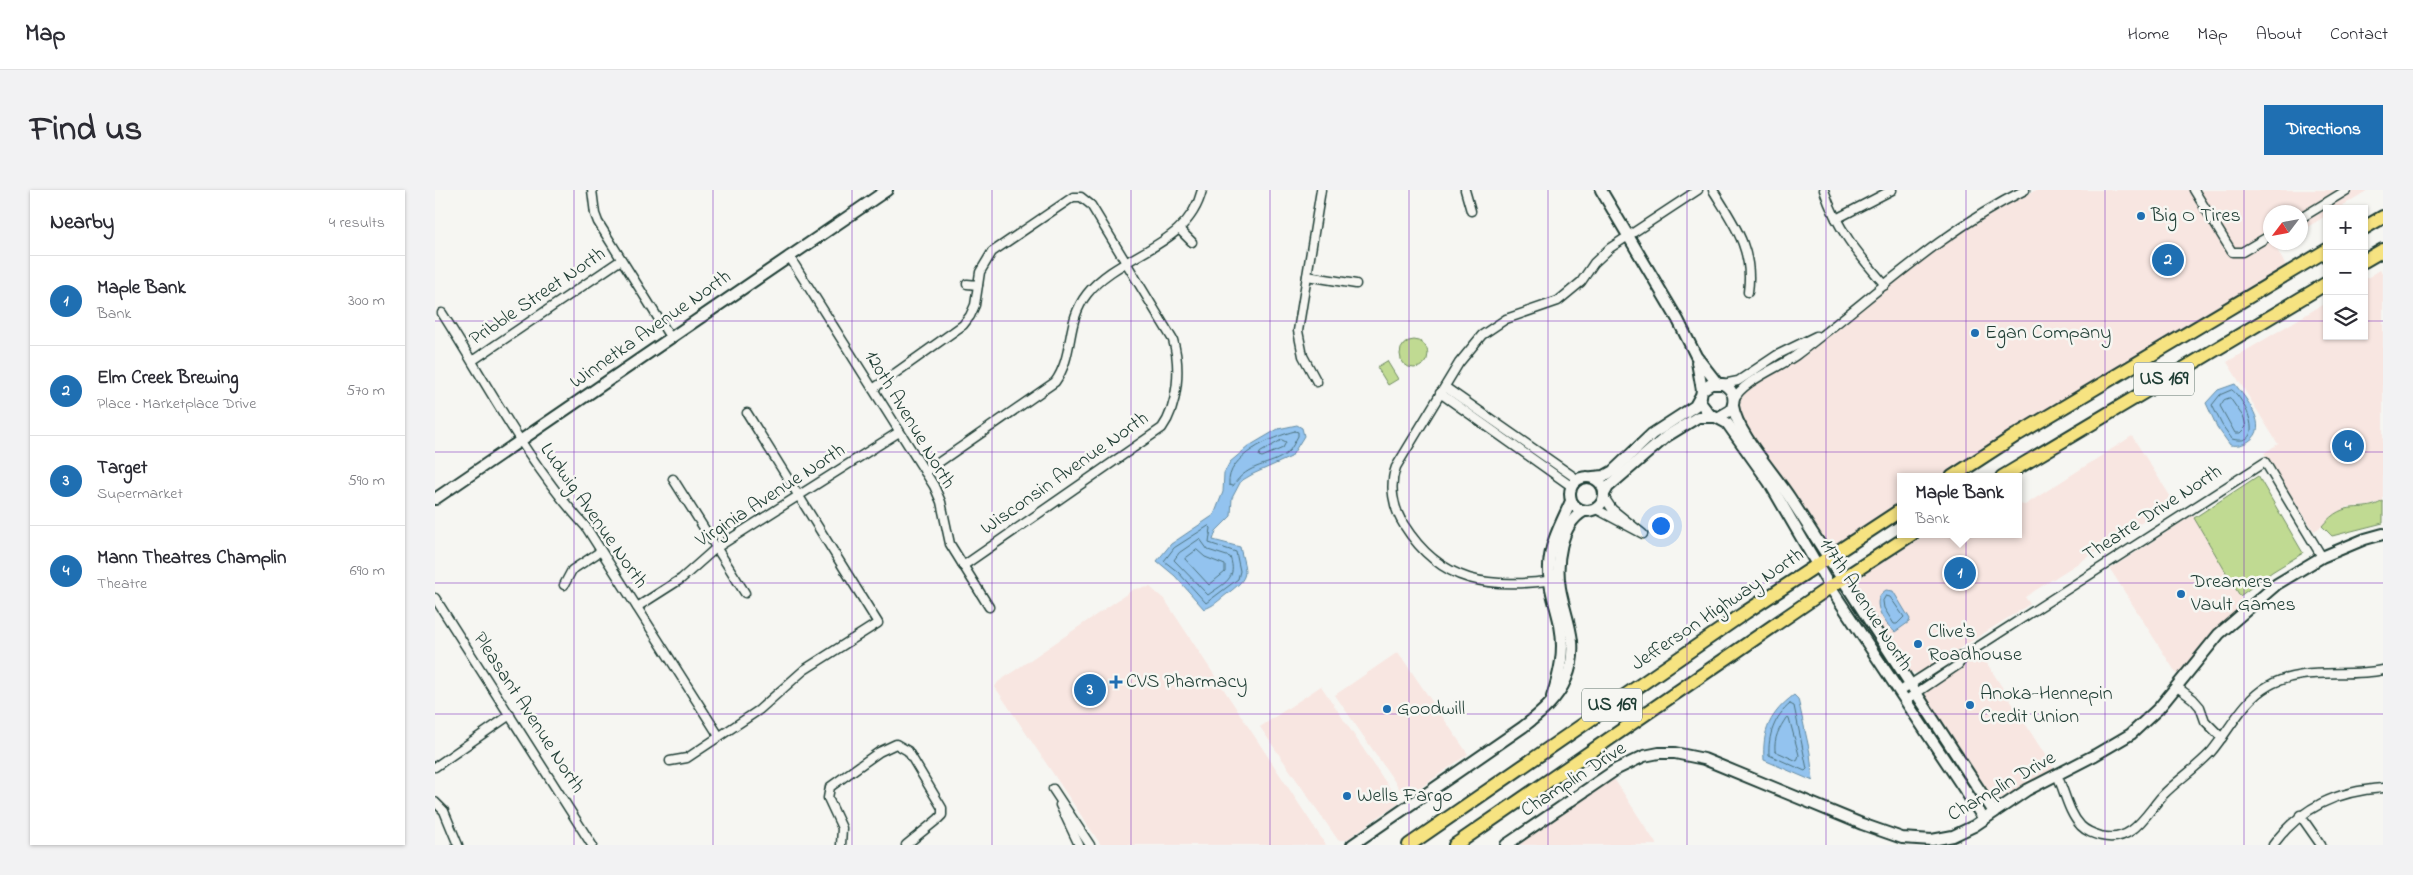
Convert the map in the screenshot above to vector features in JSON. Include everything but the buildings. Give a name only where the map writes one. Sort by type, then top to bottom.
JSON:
[{"type":"highway","points":[[2368,226],[2383,217]]},
{"type":"highway","points":[[2368,259],[2383,250]]},
{"type":"highway","name":"US 169","points":[[1958,473],[2015,436],[2323,252]]},
{"type":"highway","name":"US 169","points":[[2009,473],[2323,285]]},
{"type":"highway","name":"Jefferson Highway North","points":[[1409,845],[1817,565],[1897,513]]},
{"type":"highway","name":"US 169","points":[[1455,845],[1830,586],[1906,538]]},
{"type":"street","points":[[592,190],[598,222],[670,337]]},
{"type":"street","points":[[925,472],[1055,382],[1067,361],[1072,323],[1085,296],[1096,284],[1180,230],[1194,213],[1202,190]]},
{"type":"street","points":[[1317,382],[1303,356],[1298,331],[1321,190]]},
{"type":"street","points":[[1465,190],[1471,211]]},
{"type":"street","points":[[1601,190],[1678,320],[1696,356],[1720,383],[1729,387],[1733,403]]},
{"type":"street","points":[[1554,580],[1500,584],[1460,576],[1436,563],[1424,552],[1402,521],[1393,498],[1393,475],[1408,444],[1466,354],[1486,331],[1506,319],[1558,300],[1576,287],[1605,252],[1698,190]]},
{"type":"street","points":[[1713,190],[1745,245],[1750,278],[1748,292]]},
{"type":"street","points":[[1824,190],[1836,219],[1856,252],[1885,285]]},
{"type":"street","points":[[1836,219],[1892,190]]},
{"type":"street","points":[[1595,509],[1608,487],[1667,436],[1698,417],[1726,414],[1742,388],[1789,360],[1885,285],[1915,259],[1961,226],[2025,190]]},
{"type":"street","points":[[2193,190],[2232,252],[2242,252],[2263,240]]},
{"type":"street","points":[[2308,214],[2347,190]]},
{"type":"street","name":"Winnetka Avenue North","points":[[435,499],[521,442],[880,192]]},
{"type":"street","name":"Wisconsin Avenue North","points":[[963,566],[1152,436],[1169,418],[1175,394],[1176,350],[1167,330],[1091,205],[1081,197],[1073,197],[992,252],[983,266],[978,285]]},
{"type":"street","points":[[1180,230],[1192,242]]},
{"type":"street","name":"120th Avenue North","points":[[789,256],[938,493],[946,533],[963,566],[989,607]]},
{"type":"street","name":"Pribble Street North","points":[[472,361],[621,260]]},
{"type":"street","points":[[1307,276],[1356,284]]},
{"type":"street","points":[[873,390],[963,325],[975,305],[978,285],[967,284]]},
{"type":"street","name":"Ludwig Avenue North","points":[[441,313],[521,442],[565,504],[586,527],[719,736]]},
{"type":"street","points":[[1574,483],[1588,476],[1604,476],[1613,471],[1652,434],[1695,406],[1701,394],[1708,386],[1738,381],[1783,352],[1821,334]]},
{"type":"street","points":[[1696,356],[1702,407],[1712,416]]},
{"type":"street","points":[[1443,390],[1574,483]]},
{"type":"street","name":"117th Avenue North","points":[[1733,403],[1737,421],[1789,496],[1841,579],[1994,812]]},
{"type":"street","points":[[670,761],[687,758],[771,700],[804,670],[878,623],[747,413]]},
{"type":"street","name":"117th Avenue North","points":[[1712,416],[1727,423],[1769,482],[1830,586],[1984,819]]},
{"type":"street","name":"Virginia Avenue North","points":[[637,607],[681,579],[716,548],[899,432]]},
{"type":"street","name":"Theatre Drive North","points":[[1906,700],[1958,665],[1965,655],[2265,462],[2322,557]]},
{"type":"street","points":[[1554,580],[1564,538],[1576,515],[1595,509],[1643,534],[1612,509],[1604,495],[1601,484],[1593,477]]},
{"type":"street","points":[[673,479],[745,593]]},
{"type":"street","points":[[1352,845],[1538,716],[1559,692],[1567,678],[1572,656],[1572,641],[1554,580],[1552,546],[1571,501],[1574,483]]},
{"type":"street","points":[[1571,501],[1576,508],[1584,511]]},
{"type":"street","name":"Champlin Drive","points":[[1506,845],[1617,769],[1644,756],[1659,753],[1675,753],[1704,759],[1862,824],[1902,838],[1932,840],[1953,836],[1984,819],[2027,790],[2131,734],[2151,716],[2207,647],[2237,617],[2284,580],[2322,557],[2365,539],[2383,534]]},
{"type":"street","points":[[563,585],[572,570],[601,551]]},
{"type":"street","name":"Pleasant Avenue North","points":[[435,598],[593,845]]},
{"type":"street","name":"Theatre Drive North","points":[[1900,690],[1953,657],[1965,655]]},
{"type":"street","points":[[2057,775],[2072,813],[2082,826],[2093,834],[2106,837],[2123,835],[2139,825],[2162,796],[2223,738],[2254,697],[2277,682],[2302,675],[2361,674],[2383,670]]},
{"type":"street","points":[[2176,686],[2193,699],[2200,707],[2205,721],[2223,738]]},
{"type":"street","points":[[435,767],[510,714]]},
{"type":"street","points":[[841,845],[842,828],[828,798],[830,787],[884,749],[895,744],[908,751],[942,808],[942,815],[939,819],[906,845]]},
{"type":"street","points":[[2273,845],[2300,815],[2333,796],[2383,788]]},
{"type":"street","points":[[1079,845],[1053,789],[1090,845]]},
{"type":"street","points":[[436,804],[448,819],[458,845]]},
{"type":"street","points":[[2300,815],[2321,845]]},
{"type":"shaded area","points":[[2036,190],[2368,190],[2344,205],[2323,205],[2323,217],[2308,227],[2308,205],[2263,205],[2263,250],[2277,250],[2286,266],[2065,398],[1947,473],[1897,473],[1897,505],[1836,543],[1825,540],[1806,520],[1738,419],[1735,405],[1742,391],[1839,327],[1941,244],[1981,217]]},
{"type":"shaded area","points":[[2380,270],[2383,274],[2383,501],[2369,506],[2348,507],[2331,516],[2322,526],[2314,531],[2264,453],[2278,444],[2227,362],[2323,304],[2323,340],[2368,340],[2368,278]]},
{"type":"shaded area","points":[[2132,436],[2174,502],[2025,597],[2030,604],[1919,674],[1906,671],[1853,590],[1854,583],[1859,577],[1921,538],[2022,538],[2022,504],[2025,505]]},
{"type":"shaded area","points":[[2193,515],[2244,604],[2196,652],[2178,676],[2110,569]]},
{"type":"shaded area","points":[[1150,587],[1165,600],[1326,845],[1101,845],[995,687],[998,682],[1134,589]]},
{"type":"shaded area","points":[[1398,652],[1468,754],[1406,798],[1335,695]]},
{"type":"shaded area","points":[[1981,654],[2054,769],[1996,801],[1989,797],[1926,700],[1926,693],[1931,687]]},
{"type":"shaded area","points":[[1321,686],[1399,802],[1346,840],[1338,840],[1260,727]]},
{"type":"shaded area","points":[[1613,777],[1657,845],[1515,845]]},
{"type":"green space","points":[[1414,340],[1424,344],[1428,354],[1424,364],[1414,368],[1404,364],[1400,354],[1404,344]]},
{"type":"green space","points":[[1387,361],[1398,379],[1388,385],[1377,367]]},
{"type":"green space","points":[[2258,476],[2303,553],[2272,572],[2240,596],[2194,518]]},
{"type":"green space","points":[[2383,501],[2383,523],[2332,536],[2322,526],[2338,512],[2346,509],[2367,507]]},
{"type":"water","points":[[2235,384],[2254,412],[2257,428],[2255,435],[2249,441],[2230,445],[2217,427],[2206,403],[2218,390]]},
{"type":"water","points":[[1297,425],[1302,428],[1304,436],[1291,457],[1241,481],[1232,498],[1231,516],[1216,531],[1213,540],[1240,547],[1245,574],[1235,588],[1214,605],[1204,609],[1175,576],[1157,561],[1171,544],[1214,515],[1223,492],[1224,473],[1230,462],[1249,446],[1278,429]]},
{"type":"water","points":[[1886,590],[1893,591],[1910,619],[1909,622],[1895,632],[1882,617],[1878,605],[1881,594]]},
{"type":"water","points":[[1794,695],[1798,699],[1810,753],[1813,781],[1764,760],[1764,740],[1769,723],[1779,709]]},
{"type":"place","name":"Big O Tires","points":[[2141,216]]},
{"type":"place","name":"Elm Creek Brewing","points":[[2168,260]]},
{"type":"place","name":"Egan Company","points":[[1975,333]]},
{"type":"place","name":"Mann Theatres Champlin","points":[[2348,446]]},
{"type":"place","name":"Maple Bank","points":[[1960,573]]},
{"type":"place","name":"Dreamers Vault Games","points":[[2181,594]]},
{"type":"place","name":"Clive's Roadhouse","points":[[1918,644]]},
{"type":"place","name":"CVS Pharmacy","points":[[1116,682]]},
{"type":"place","name":"Target","points":[[1090,690]]},
{"type":"place","name":"Anoka-Hennepin Credit Union","points":[[1970,705]]},
{"type":"place","name":"Goodwill","points":[[1387,709]]},
{"type":"place","name":"Wells Fargo","points":[[1347,796]]}]
